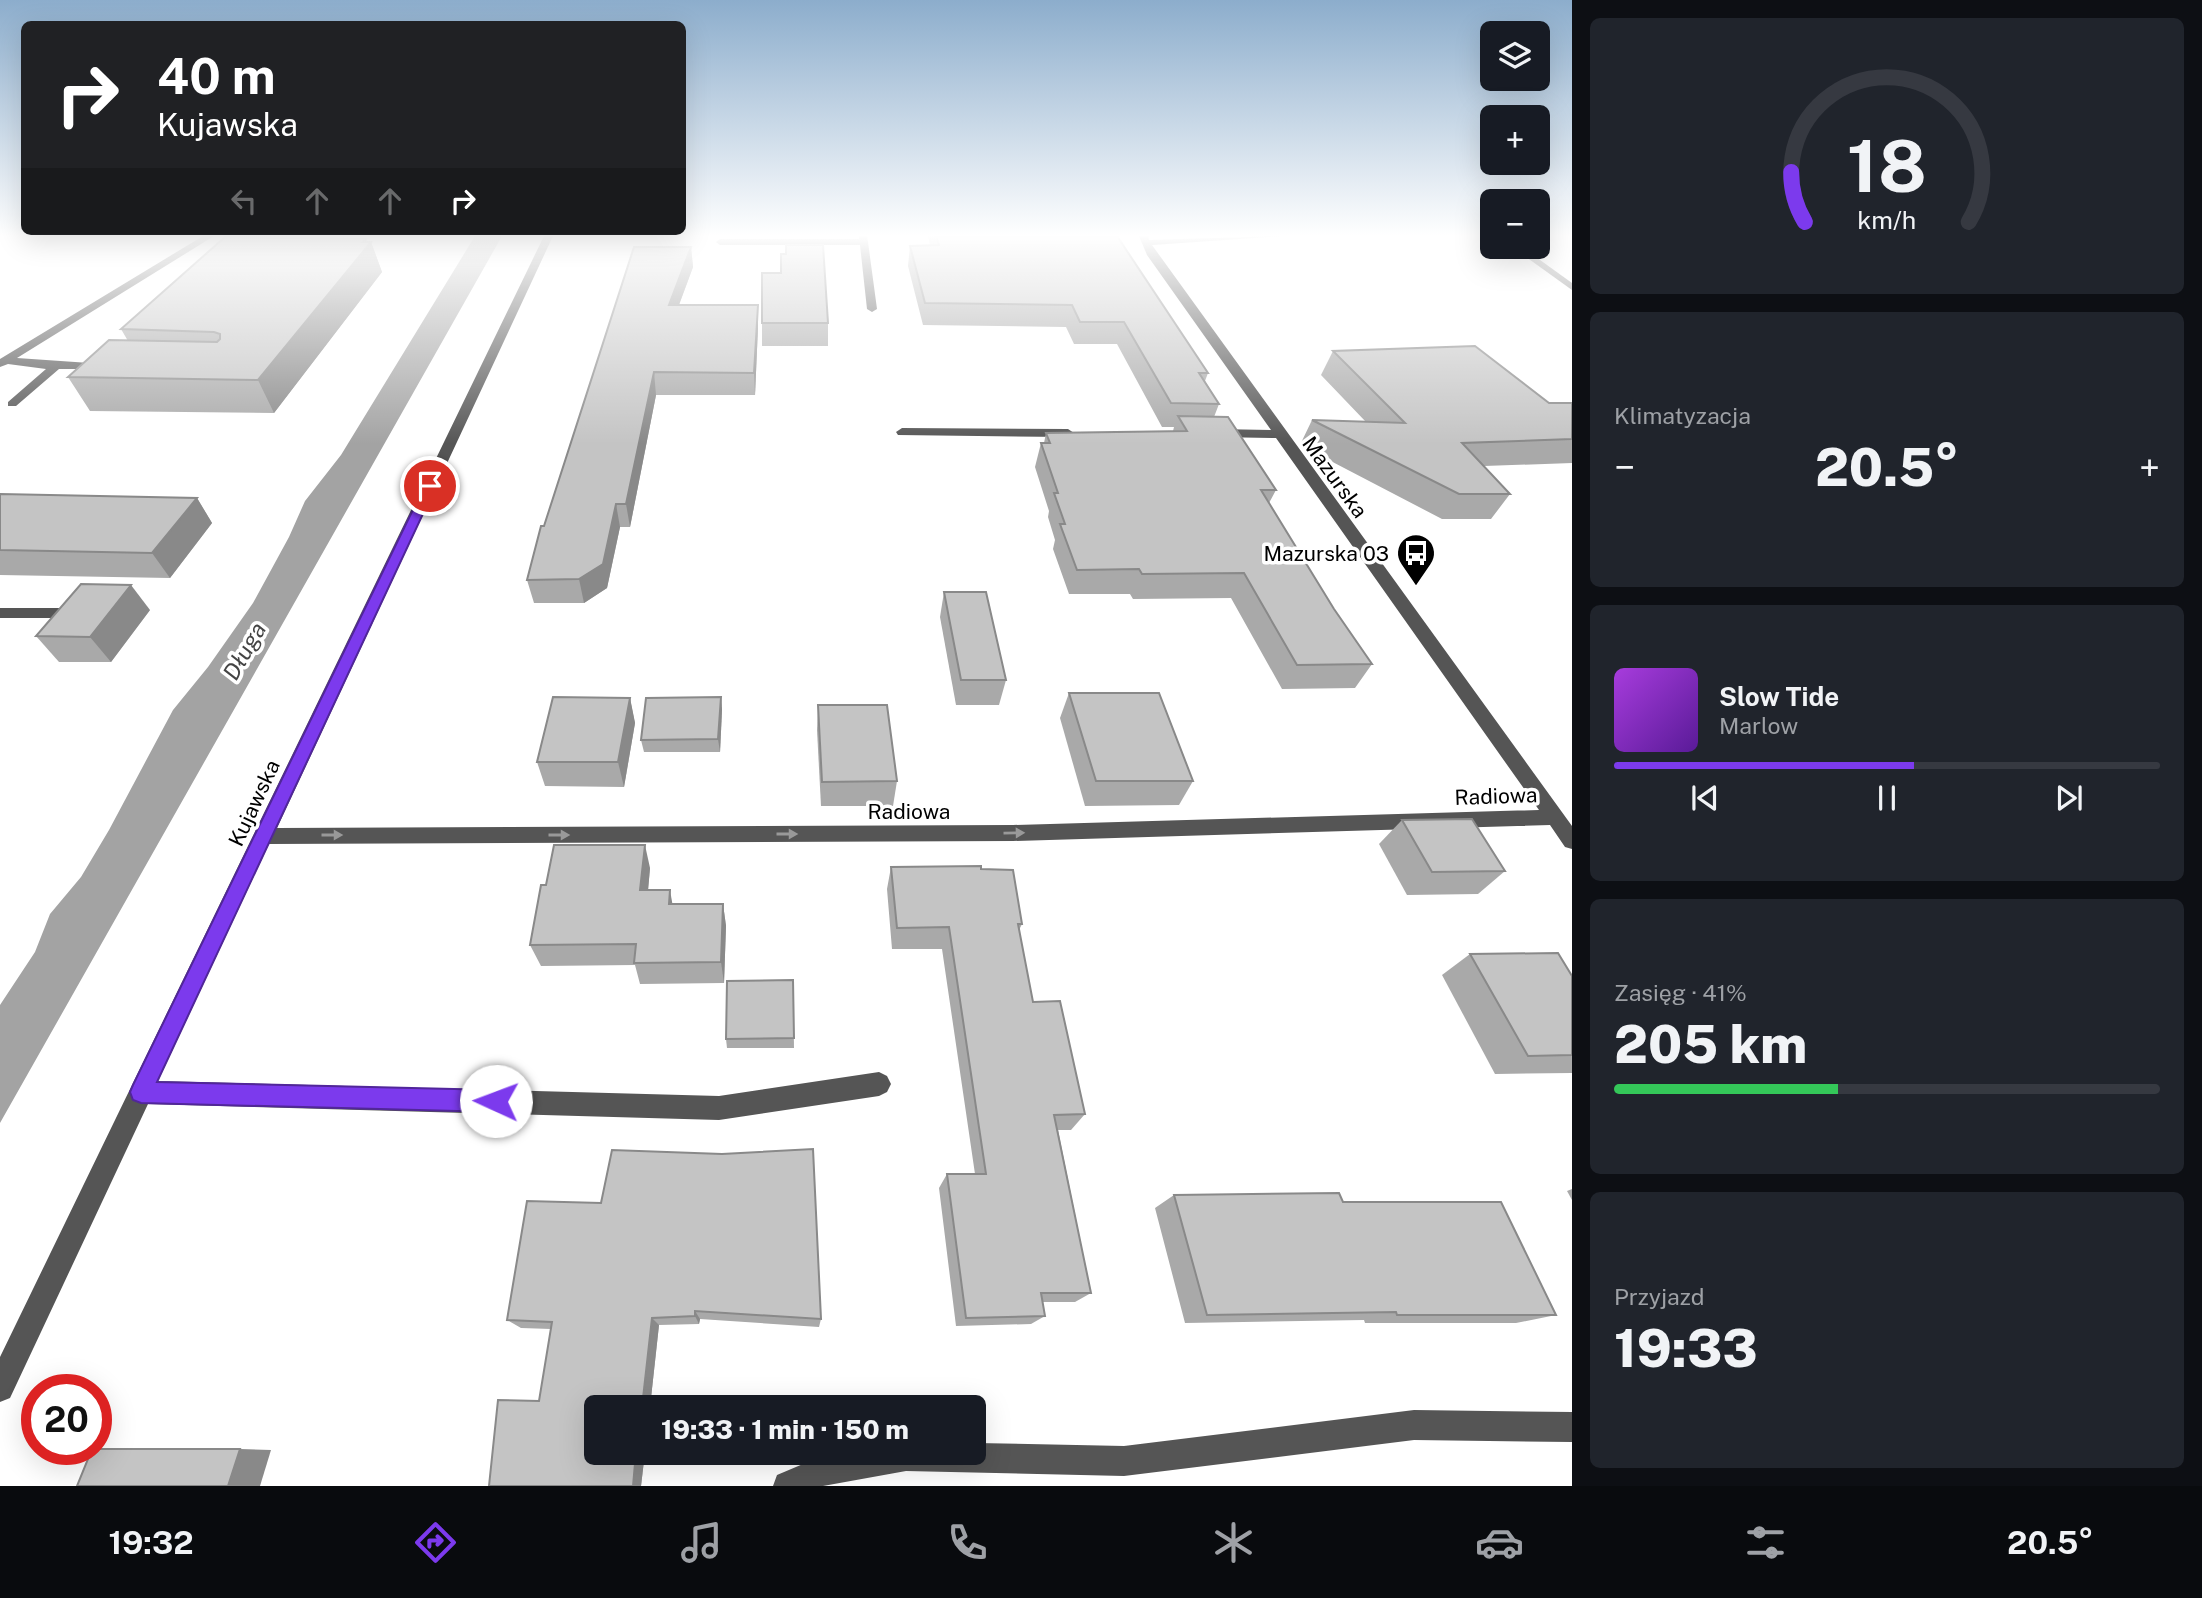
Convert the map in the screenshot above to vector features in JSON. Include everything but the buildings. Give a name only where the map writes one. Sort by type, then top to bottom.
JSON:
[{"type":"street","points":[[3,362],[97,305]]},
{"type":"street","name":"Kujawska","points":[[0,1388],[516,305]]},
{"type":"street","name":"Mazurska","points":[[1187,305],[1572,841]]},
{"type":"street","points":[[0,349],[22,351]]},
{"type":"street","points":[[91,367],[111,351]]},
{"type":"street","points":[[3,362],[115,368]]},
{"type":"street","points":[[12,404],[57,365]]},
{"type":"street","points":[[902,432],[1080,433]]},
{"type":"street","points":[[1203,433],[1278,434]]},
{"type":"street","points":[[0,612],[75,612]]},
{"type":"street","name":"Radiowa","points":[[263,836],[1013,833],[1554,817]]},
{"type":"street","points":[[141,1092],[719,1108],[879,1084]]},
{"type":"street","points":[[788,1486],[822,1471],[906,1456],[1124,1461],[1415,1424],[1572,1427]]},
{"type":"water","name":"Długa","points":[[433,305],[463,305],[0,1123],[0,1005],[35,952],[50,914],[81,877],[109,830],[173,710],[208,667],[253,603],[305,501],[341,455]]},
{"type":"place","name":"Mazurska 03","points":[[1416,587]]},
{"type":"route","points":[[430,486],[141,1092],[496,1101]]}]
